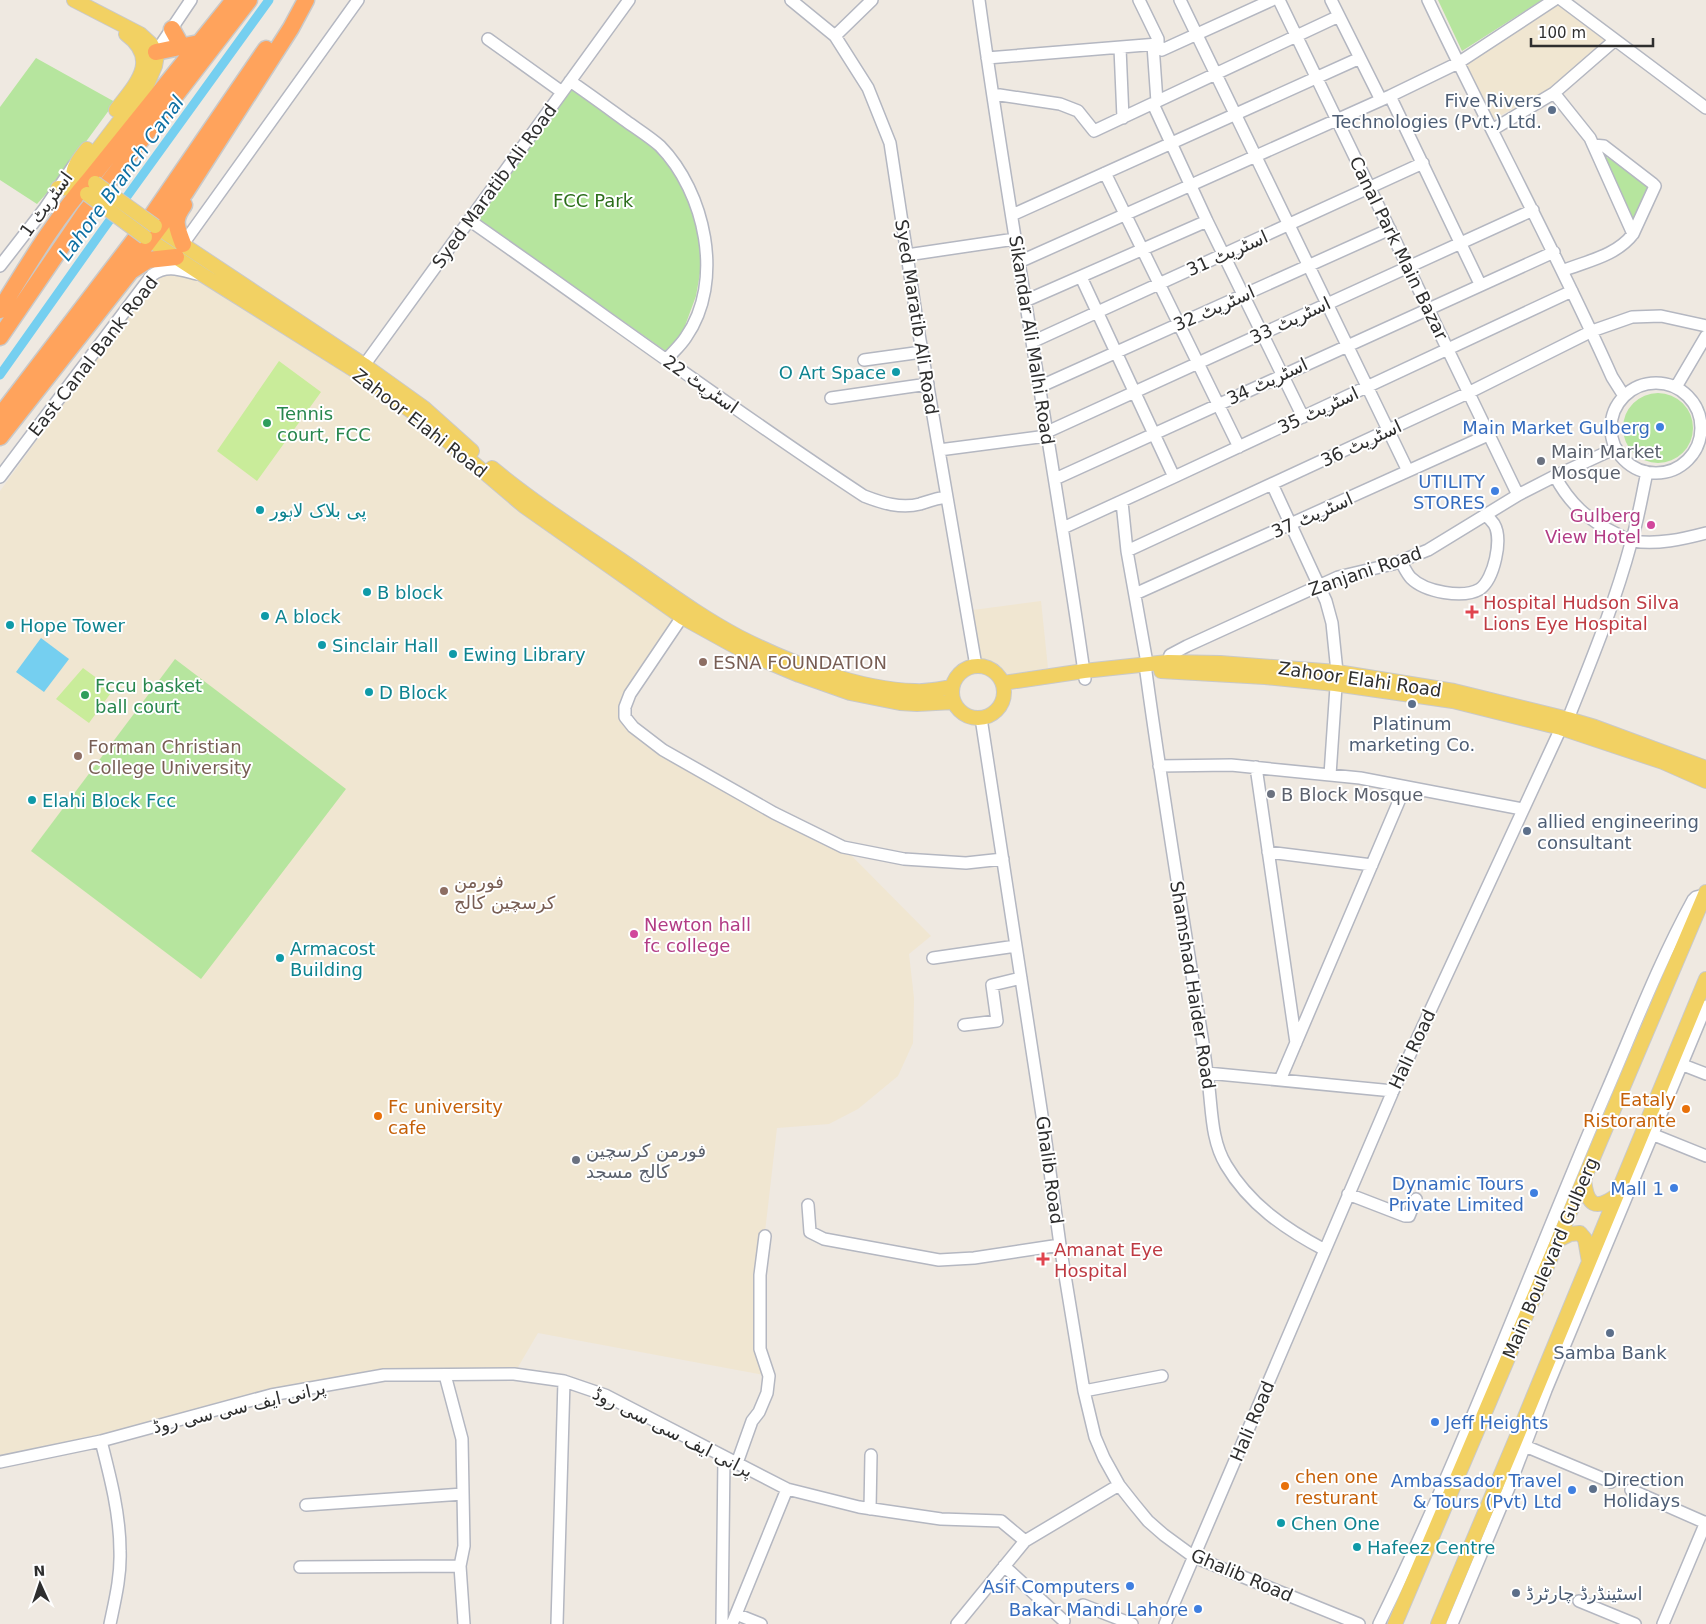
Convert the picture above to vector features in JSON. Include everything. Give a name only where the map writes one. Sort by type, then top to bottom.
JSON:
[{"type":"highway","points":[[0,310],[58,218],[88,186],[234,0]]},
{"type":"highway","points":[[0,337],[84,214],[249,0]]},
{"type":"highway","points":[[0,416],[142,230],[299,0]]},
{"type":"highway","points":[[0,437],[130,272],[136,258],[152,233],[185,193],[276,53],[306,0]]},
{"type":"highway","points":[[172,29],[182,47]]},
{"type":"highway","points":[[156,52],[199,44]]},
{"type":"highway","points":[[130,272],[148,260],[179,251],[176,220],[185,203],[185,193]]},
{"type":"main road","points":[[74,0],[140,34],[151,44],[156,52],[157,60],[147,85],[85,166],[88,186]]},
{"type":"main road","points":[[88,186],[76,184],[74,165],[135,85],[142,71],[143,59],[140,47],[113,21]]},
{"type":"main road","points":[[58,188],[88,186]]},
{"type":"main road","name":"Zahoor Elahi Road","points":[[88,186],[152,233],[361,369],[524,506],[749,654],[799,675],[850,693],[900,703],[954,702]]},
{"type":"main road","name":"Zahoor Elahi Road","points":[[179,251],[202,275],[361,369]]},
{"type":"main road","name":"Zahoor Elahi Road","points":[[685,611],[794,661],[850,680],[915,692],[952,687]]},
{"type":"main road","name":"Zahoor Elahi Road","points":[[1004,687],[1146,667],[1168,662],[1220,663],[1336,678],[1564,724],[1595,727],[1706,768]]},
{"type":"main road","points":[[976,666],[992,670],[999,676],[1004,687],[1000,706],[989,716],[981,718],[972,718],[964,715],[958,709],[954,702],[952,687],[961,673],[968,668],[976,666]]},
{"type":"main road","name":"Zahoor Elahi Road","points":[[1146,667],[1208,673],[1336,678]]},
{"type":"main road","name":"Zahoor Elahi Road","points":[[1564,724],[1663,762],[1706,781]]},
{"type":"main road","name":"Main Boulevard Gulberg","points":[[1395,1624],[1705,893]]},
{"type":"main road","name":"Main Boulevard Gulberg","points":[[1438,1624],[1706,979]]},
{"type":"main road","points":[[1584,1179],[1586,1196],[1591,1202],[1596,1204],[1606,1203],[1616,1196]]},
{"type":"main road","points":[[1558,1240],[1570,1234],[1580,1233],[1585,1239],[1589,1262]]},
{"type":"street","points":[[156,52],[191,0]]},
{"type":"street","points":[[179,251],[358,0]]},
{"type":"street","name":"Syed Maratib Ali Road","points":[[361,369],[629,0]]},
{"type":"street","name":"Syed Maratib Ali Road","points":[[791,0],[835,36],[868,88],[890,143],[922,352],[976,666]]},
{"type":"street","points":[[835,36],[872,0]]},
{"type":"street","name":"Sikandar Ali Malhi Road","points":[[979,0],[1015,239],[1063,528],[1085,675]]},
{"type":"street","points":[[1139,0],[1158,39],[1156,45],[1155,103],[1207,221],[1303,417]]},
{"type":"street","points":[[1180,0],[1408,471]]},
{"type":"street","points":[[987,58],[1156,45],[1162,50],[1272,0]]},
{"type":"street","name":"Canal Park Main Bazar","points":[[1279,0],[1518,495]]},
{"type":"street","points":[[1331,0],[1360,58],[1386,98],[1423,163],[1480,284]]},
{"type":"street","points":[[1428,0],[1554,252],[1612,377],[1624,396]]},
{"type":"street","points":[[1019,262],[1386,98],[1458,63],[1554,0]]},
{"type":"street","points":[[1562,0],[1706,108]]},
{"type":"street","points":[[993,94],[1060,104],[1078,111],[1094,131],[1339,16]]},
{"type":"street","points":[[488,39],[562,92]]},
{"type":"street","points":[[1492,130],[1554,93],[1615,40]]},
{"type":"street","points":[[1120,48],[1123,118]]},
{"type":"street","points":[[1012,215],[1360,58]]},
{"type":"street","points":[[570,81],[659,146],[686,181],[702,221],[706,256],[706,277],[703,296],[696,318],[687,336],[666,360]]},
{"type":"street","points":[[1554,93],[1587,134],[1633,234]]},
{"type":"street","points":[[1562,271],[1619,248],[1633,234],[1655,186],[1608,149],[1600,145],[1593,145]]},
{"type":"street","name":"اسٹریٹ 31","points":[[1032,342],[1423,163]]},
{"type":"street","name":"اسٹریٹ 1","points":[[0,266],[45,208],[74,165]]},
{"type":"street","points":[[1106,173],[1239,447]]},
{"type":"street","name":"اسٹریٹ 33","points":[[939,450],[1047,434],[1326,303],[1533,210]]},
{"type":"street","name":"اسٹریٹ 22","points":[[469,220],[607,316],[666,360],[864,496],[882,503],[900,506],[947,497]]},
{"type":"street","points":[[1025,301],[1207,221]]},
{"type":"street","name":"اسٹریٹ 32","points":[[1039,387],[1390,229]]},
{"type":"street","points":[[907,255],[1015,239]]},
{"type":"street","name":"اسٹریٹ 34","points":[[1054,479],[1554,252]]},
{"type":"street","name":"East Canal Bank Road","points":[[0,477],[152,274],[170,268],[202,275]]},
{"type":"street","points":[[1081,277],[1174,477]]},
{"type":"street","name":"اسٹریٹ 35","points":[[1063,528],[1572,291]]},
{"type":"street","name":"اسٹریٹ 36","points":[[1127,551],[1468,393],[1592,331],[1632,317],[1660,316],[1706,326]]},
{"type":"street","points":[[1676,387],[1706,336]]},
{"type":"street","points":[[864,360],[922,352]]},
{"type":"street","points":[[1649,383],[1662,383],[1676,387],[1685,393],[1698,409],[1701,419],[1702,447],[1680,466],[1670,471],[1647,472],[1626,461],[1612,439],[1612,420],[1618,403],[1624,396],[1636,388],[1649,383]]},
{"type":"street","points":[[830,398],[928,384]]},
{"type":"street","name":"اسٹریٹ 37","points":[[1135,594],[1488,435]]},
{"type":"street","name":"Zanjani Road","points":[[1168,662],[1168,658],[1176,651],[1318,586],[1349,573],[1401,562],[1428,550],[1518,495],[1616,448]]},
{"type":"street","name":"Hali Road","points":[[1165,1624],[1393,1091],[1522,809],[1564,724],[1603,629],[1632,541],[1647,472]]},
{"type":"street","points":[[1555,476],[1564,492],[1577,508],[1593,522],[1632,541],[1666,541],[1706,533]]},
{"type":"street","points":[[1272,484],[1326,601],[1332,623],[1336,678],[1330,775]]},
{"type":"street","name":"Shamshad Haider Road","points":[[1122,502],[1127,551],[1207,1073],[1216,1145],[1225,1164],[1245,1192],[1270,1216],[1298,1236],[1325,1250]]},
{"type":"street","points":[[1401,562],[1410,577],[1420,584],[1436,590],[1456,594],[1469,594],[1482,588],[1491,574],[1498,542],[1495,525],[1486,516]]},
{"type":"street","points":[[685,611],[630,694],[625,707],[625,717],[633,727],[663,750],[774,813],[843,847],[904,859],[966,863],[1003,860]]},
{"type":"street","name":"Ghalib Road","points":[[981,718],[1045,1135],[1060,1246],[1084,1391],[1095,1437],[1119,1485],[1148,1521],[1194,1557],[1359,1624]]},
{"type":"street","points":[[1159,766],[1232,765],[1360,778],[1522,809]]},
{"type":"street","points":[[1256,767],[1296,1042]]},
{"type":"street","points":[[1280,1080],[1405,787]]},
{"type":"street","points":[[1268,852],[1372,865]]},
{"type":"street","points":[[1379,1624],[1440,1495],[1588,1134],[1671,945],[1692,900],[1705,893]]},
{"type":"street","points":[[933,958],[1016,946]]},
{"type":"street","points":[[964,1025],[997,1021],[992,985],[1021,978]]},
{"type":"street","points":[[1452,1624],[1590,1284],[1706,1006]]},
{"type":"street","points":[[1683,1064],[1706,1074]]},
{"type":"street","points":[[1207,1073],[1393,1091]]},
{"type":"street","points":[[1654,1134],[1706,1156]]},
{"type":"street","points":[[1348,1194],[1405,1216],[1409,1216],[1416,1199]]},
{"type":"street","points":[[808,1205],[810,1232],[824,1239],[939,1260],[974,1258],[1060,1246]]},
{"type":"street","points":[[737,1463],[752,1421],[768,1394],[769,1376],[760,1350],[760,1275],[765,1236]]},
{"type":"street","name":"پرانی ایف سی سی روڈ","points":[[0,1462],[101,1441],[271,1395],[384,1375],[514,1374],[564,1381],[605,1395],[787,1489],[870,1509],[941,1519],[1000,1522],[1025,1541]]},
{"type":"street","points":[[445,1375],[462,1439],[464,1546],[460,1566],[464,1624]]},
{"type":"street","points":[[1084,1391],[1162,1376]]},
{"type":"street","points":[[558,1624],[564,1381]]},
{"type":"street","points":[[101,1441],[115,1504],[120,1550],[119,1577],[110,1624]]},
{"type":"street","points":[[1525,1446],[1611,1482]]},
{"type":"street","points":[[870,1509],[871,1455]]},
{"type":"street","points":[[722,1624],[724,1457]]},
{"type":"street","points":[[957,1624],[1025,1541],[1119,1485]]},
{"type":"street","points":[[761,1624],[734,1619],[787,1489]]},
{"type":"street","points":[[1631,1490],[1706,1522],[1662,1624]]},
{"type":"street","points":[[306,1505],[463,1494]]},
{"type":"street","points":[[300,1567],[460,1566]]},
{"type":"street","points":[[1004,1566],[1064,1620]]},
{"type":"street","points":[[1579,1601],[1635,1624]]},
{"type":"street","points":[[1083,1605],[1132,1624]]},
{"type":"shaded area","points":[[1558,3],[1607,40],[1541,95],[1493,119],[1464,66]]},
{"type":"shaded area","name":"فورمن کرسچین کالج","points":[[172,254],[688,611],[625,707],[633,727],[843,847],[931,936],[909,954],[914,998],[913,1043],[898,1076],[858,1109],[829,1124],[777,1128],[760,1275],[760,1349],[769,1376],[538,1333],[514,1374],[384,1375],[271,1395],[0,1463],[0,491]]},
{"type":"shaded area","points":[[1041,601],[1048,668],[1003,675],[980,660],[973,610]]},
{"type":"green space","points":[[1438,0],[1542,0],[1462,51]]},
{"type":"green space","points":[[36,58],[115,102],[55,184],[37,204],[0,180],[0,107]]},
{"type":"green space","name":"FCC Park","points":[[571,87],[662,152],[696,211],[702,262],[696,296],[682,334],[667,352],[477,218]]},
{"type":"green space","points":[[1600,153],[1652,186],[1632,226]]},
{"type":"green space","name":"Tennis court, FCC","points":[[279,361],[321,392],[257,481],[217,451]]},
{"type":"green space","points":[[1658,393],[1677,399],[1687,409],[1693,428],[1687,447],[1677,457],[1658,463],[1639,457],[1629,447],[1623,428],[1629,409],[1639,399]]},
{"type":"green space","points":[[175,659],[346,789],[201,979],[31,851]]},
{"type":"green space","name":"Fccu basket ball court","points":[[83,668],[113,690],[89,723],[56,699]]},
{"type":"water","points":[[41,638],[69,659],[44,692],[16,672]]},
{"type":"waterway","name":"Lahore Branch Canal","points":[[0,375],[269,0]]},
{"type":"place","name":"Five Rivers Technologies (Pvt.) Ltd.","points":[[1552,110]]},
{"type":"place","name":"O Art Space","points":[[896,372]]},
{"type":"place","name":"Tennis court, FCC","points":[[267,423]]},
{"type":"place","name":"Main Market Gulberg","points":[[1660,427]]},
{"type":"place","name":"Main Market Mosque","points":[[1541,461]]},
{"type":"place","name":"UTILITY STORES","points":[[1495,491]]},
{"type":"place","name":"پی بلاک لاہور","points":[[260,510]]},
{"type":"place","name":"Gulberg View Hotel","points":[[1651,525]]},
{"type":"place","name":"B block","points":[[367,592]]},
{"type":"place","name":"Hospital Hudson Silva Lions Eye Hospital","points":[[1472,612]]},
{"type":"place","name":"A block","points":[[265,616]]},
{"type":"place","name":"Hope Tower","points":[[10,625]]},
{"type":"place","name":"Sinclair Hall","points":[[322,645]]},
{"type":"place","name":"Ewing Library","points":[[453,654]]},
{"type":"place","name":"ESNA FOUNDATION","points":[[703,662]]},
{"type":"place","name":"D Block","points":[[369,692]]},
{"type":"place","name":"Fccu basket ball court","points":[[85,695]]},
{"type":"place","name":"Platinum marketing Co.","points":[[1412,704]]},
{"type":"place","name":"Forman Christian College University","points":[[78,756]]},
{"type":"place","name":"B Block Mosque","points":[[1271,794]]},
{"type":"place","name":"Elahi Block Fcc","points":[[32,800]]},
{"type":"place","name":"allied engineering consultant","points":[[1527,831]]},
{"type":"place","name":"فورمن کرسچین کالج","points":[[444,891]]},
{"type":"place","name":"Newton hall fc college","points":[[634,934]]},
{"type":"place","name":"Armacost Building","points":[[280,958]]},
{"type":"place","name":"Eataly Ristorante","points":[[1686,1109]]},
{"type":"place","name":"Fc university cafe","points":[[378,1116]]},
{"type":"place","name":"فورمن کرسچین کالج مسجد","points":[[576,1160]]},
{"type":"place","name":"Mall 1","points":[[1674,1188]]},
{"type":"place","name":"Dynamic Tours Private Limited","points":[[1534,1193]]},
{"type":"place","name":"Amanat Eye Hospital","points":[[1043,1259]]},
{"type":"place","name":"Samba Bank","points":[[1610,1333]]},
{"type":"place","name":"Jeff Heights","points":[[1435,1422]]},
{"type":"place","name":"chen one resturant","points":[[1285,1486]]},
{"type":"place","name":"Direction Holidays","points":[[1593,1489]]},
{"type":"place","name":"Ambassador Travel & Tours (Pvt) Ltd","points":[[1572,1490]]},
{"type":"place","name":"Chen One","points":[[1281,1523]]},
{"type":"place","name":"Hafeez Centre","points":[[1357,1547]]},
{"type":"place","name":"Asif Computers","points":[[1130,1586]]},
{"type":"place","name":"اسٹینڈرڈ چارٹرڈ","points":[[1516,1593]]},
{"type":"place","name":"Bakar Mandi Lahore","points":[[1198,1609]]}]
